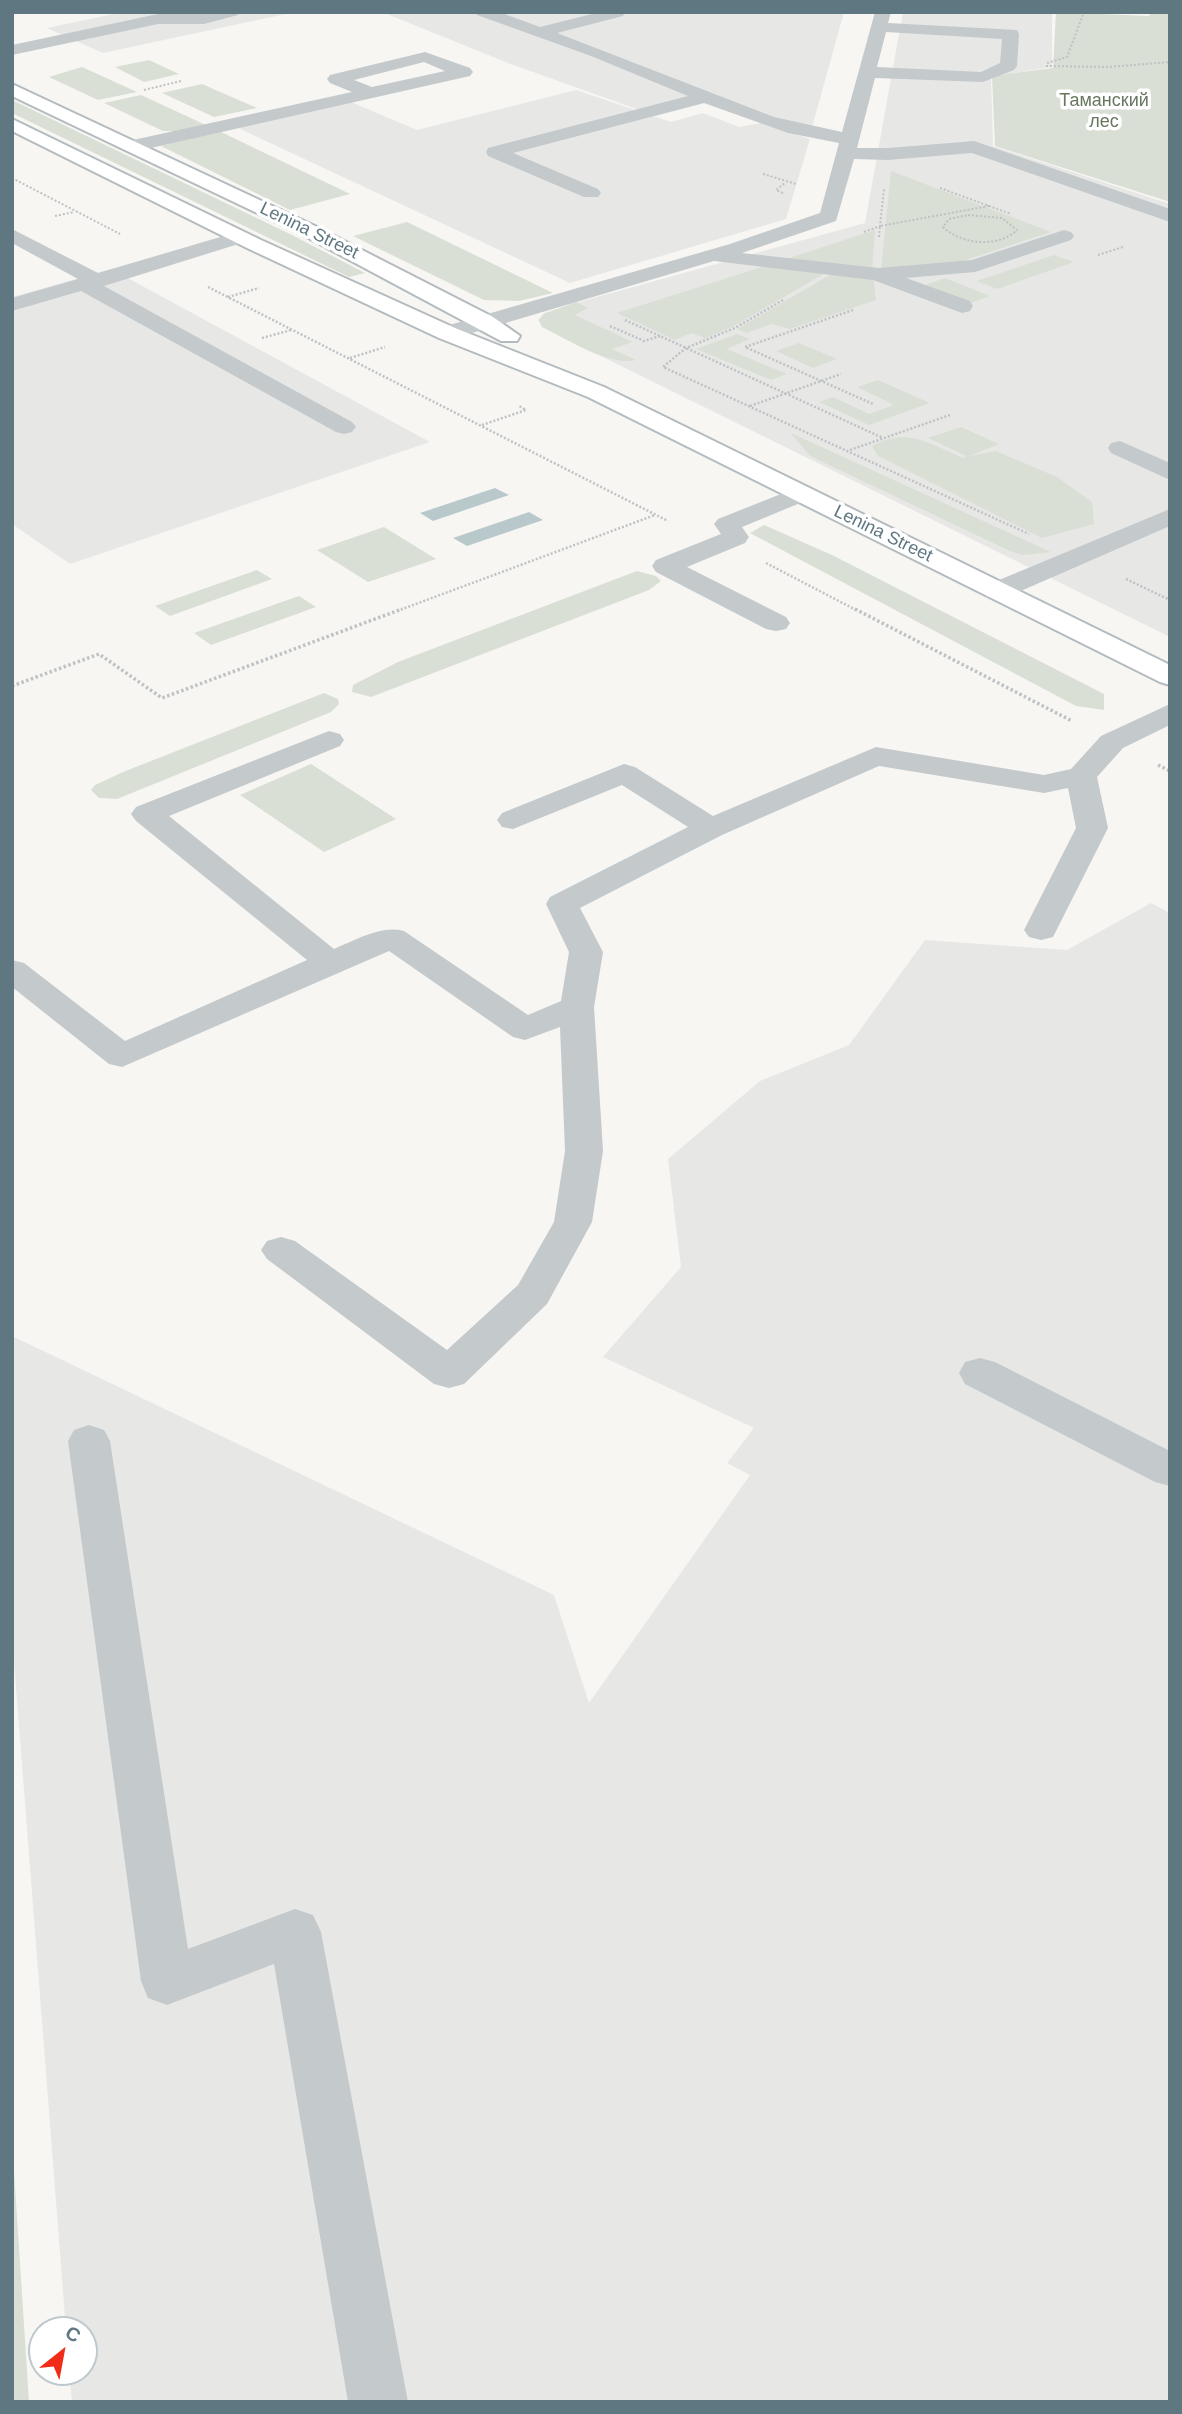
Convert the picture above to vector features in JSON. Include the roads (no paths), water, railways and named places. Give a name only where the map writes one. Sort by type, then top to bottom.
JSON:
[{"type":"main road","name":"Lenina Street","points":[[12,89],[308,230],[485,322],[596,392]]},
{"type":"main road","name":"Lenina Street","points":[[12,124],[241,237],[447,333],[596,392],[1170,676]]},
{"type":"street","points":[[46,25],[115,12]]},
{"type":"street","points":[[12,50],[158,19],[204,19],[232,12]]},
{"type":"street","points":[[483,12],[634,67],[703,97],[849,146],[888,154],[974,147],[1170,216]]},
{"type":"street","points":[[539,32],[617,13],[614,12]]},
{"type":"street","points":[[447,333],[713,256],[829,217],[849,146],[867,72],[881,20],[1011,34],[1008,66],[983,78],[867,72]]},
{"type":"street","points":[[133,146],[373,94],[464,72],[425,57],[336,79],[373,94]]},
{"type":"street","points":[[591,192],[495,152],[703,97]]},
{"type":"street","points":[[775,141],[812,134]]},
{"type":"street","points":[[12,235],[344,427]]},
{"type":"street","points":[[713,256],[877,274],[975,266],[1065,236]]},
{"type":"street","points":[[12,304],[241,237]]},
{"type":"street","points":[[877,274],[962,306]]},
{"type":"street","points":[[1120,448],[1170,473]]},
{"type":"street","points":[[776,623],[665,566],[726,543],[736,537],[727,524],[801,494]]},
{"type":"street","points":[[997,590],[1170,517]]},
{"type":"street","points":[[281,1251],[449,1373],[533,1294],[573,1222],[584,1151],[577,1007],[586,952],[562,904],[711,828],[876,757],[1044,784],[1082,776],[1112,742],[1170,713]]},
{"type":"street","points":[[329,740],[147,814],[330,962]]},
{"type":"street","points":[[513,820],[624,773],[711,828]]},
{"type":"street","points":[[1041,930],[1092,828],[1082,776]]},
{"type":"street","points":[[12,970],[122,1056],[330,962],[392,938],[525,1029],[577,1007]]},
{"type":"street","points":[[980,1373],[1170,1470]]},
{"type":"street","points":[[89,1441],[167,1981],[295,1932],[378,2402]]},
{"type":"park label","name":"Таманский лес","points":[[1104,111]]}]
